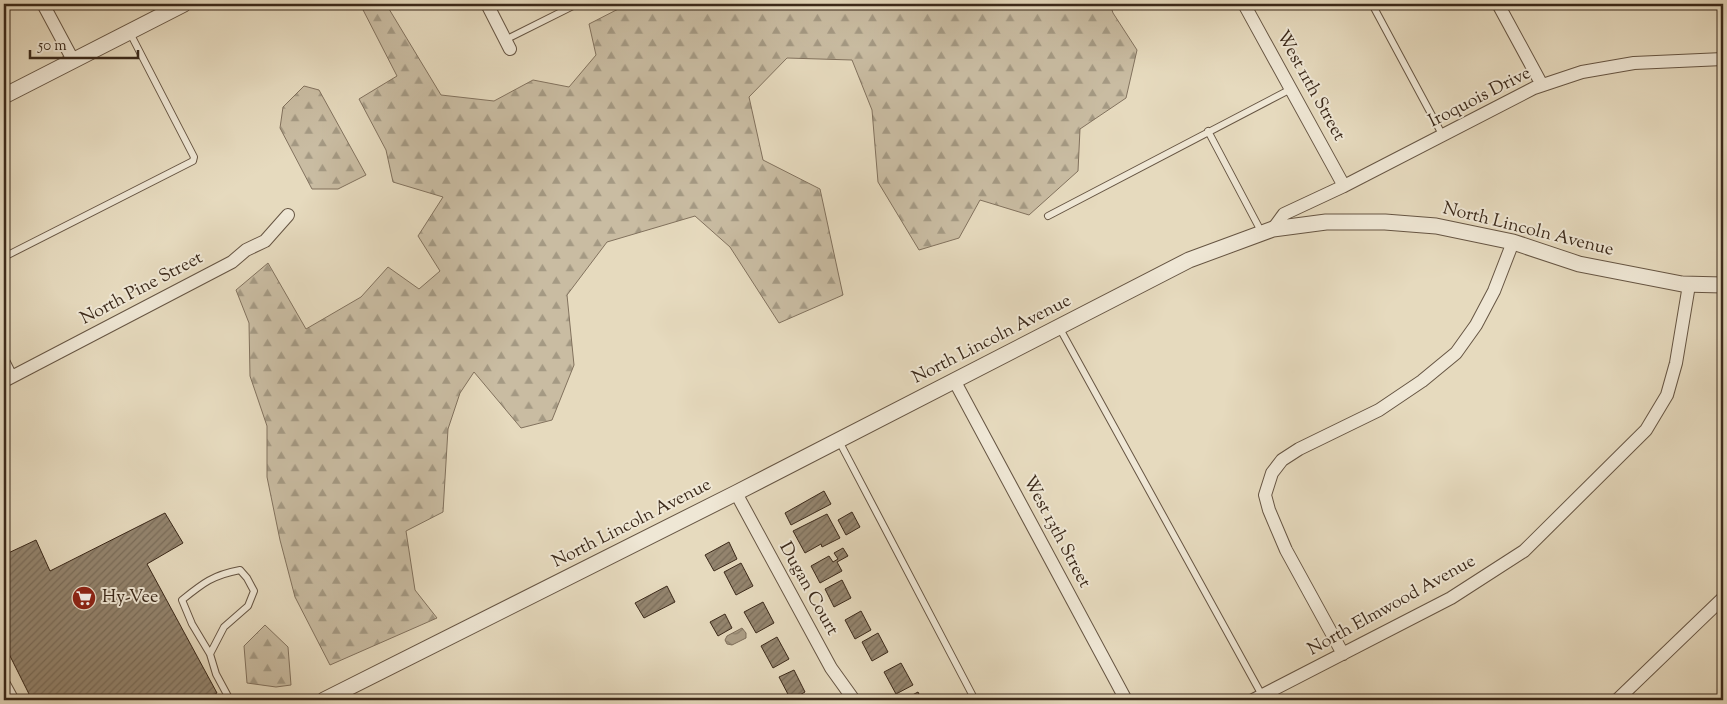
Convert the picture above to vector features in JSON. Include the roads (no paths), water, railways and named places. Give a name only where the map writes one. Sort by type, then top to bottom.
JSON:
[{"type":"street","points":[[43,4],[73,60]]},
{"type":"street","points":[[4,96],[184,4]]},
{"type":"street","points":[[486,4],[507,44]]},
{"type":"street","name":"West 11th Street","points":[[1244,4],[1344,186]]},
{"type":"street","points":[[1498,4],[1542,85]]},
{"type":"street","name":"Iroquois Drive","points":[[1267,231],[1284,214],[1344,186],[1534,88],[1582,72],[1634,63],[1723,59]]},
{"type":"street","name":"North Pine Street","points":[[8,379],[232,262],[246,250],[265,241],[288,215]]},
{"type":"street","name":"North Lincoln Avenue","points":[[324,700],[736,493],[1189,260],[1267,231],[1326,222],[1385,222],[1436,226],[1514,242],[1579,264],[1690,285],[1723,285]]},
{"type":"street","points":[[1343,654],[1286,550],[1269,510],[1264,494],[1272,473],[1282,460],[1299,449],[1379,410],[1422,381],[1456,353],[1476,325],[1494,291],[1514,242]]},
{"type":"street","name":"North Elmwood Avenue","points":[[1260,699],[1451,598],[1524,551],[1646,430],[1667,395],[1676,363],[1690,285]]},
{"type":"street","points":[[4,363],[8,379]]},
{"type":"street","name":"West 13th Street","points":[[954,380],[1126,700]]},
{"type":"street","name":"Dugan Court","points":[[736,493],[832,668],[854,700]]},
{"type":"street","points":[[1617,700],[1723,598]]},
{"type":"lane","points":[[507,44],[578,4]]},
{"type":"lane","points":[[1372,4],[1443,136]]},
{"type":"lane","points":[[4,257],[192,161],[194,157],[129,32]]},
{"type":"lane","points":[[1048,216],[1291,89]]},
{"type":"lane","points":[[1208,131],[1267,231]]},
{"type":"lane","points":[[1058,326],[1260,699]]},
{"type":"lane","points":[[838,440],[975,700]]},
{"type":"lane","points":[[210,654],[224,627],[248,606],[254,591],[240,570],[221,574],[205,582],[182,600],[192,624],[210,654],[216,674],[230,700]]},
{"type":"lane","points":[[4,678],[16,700]]},
{"type":"water","points":[[742,628],[746,633],[746,638],[732,645],[727,644],[725,640],[727,636]]},
{"type":"place","name":"Hy-Vee","points":[[84,598]]}]
